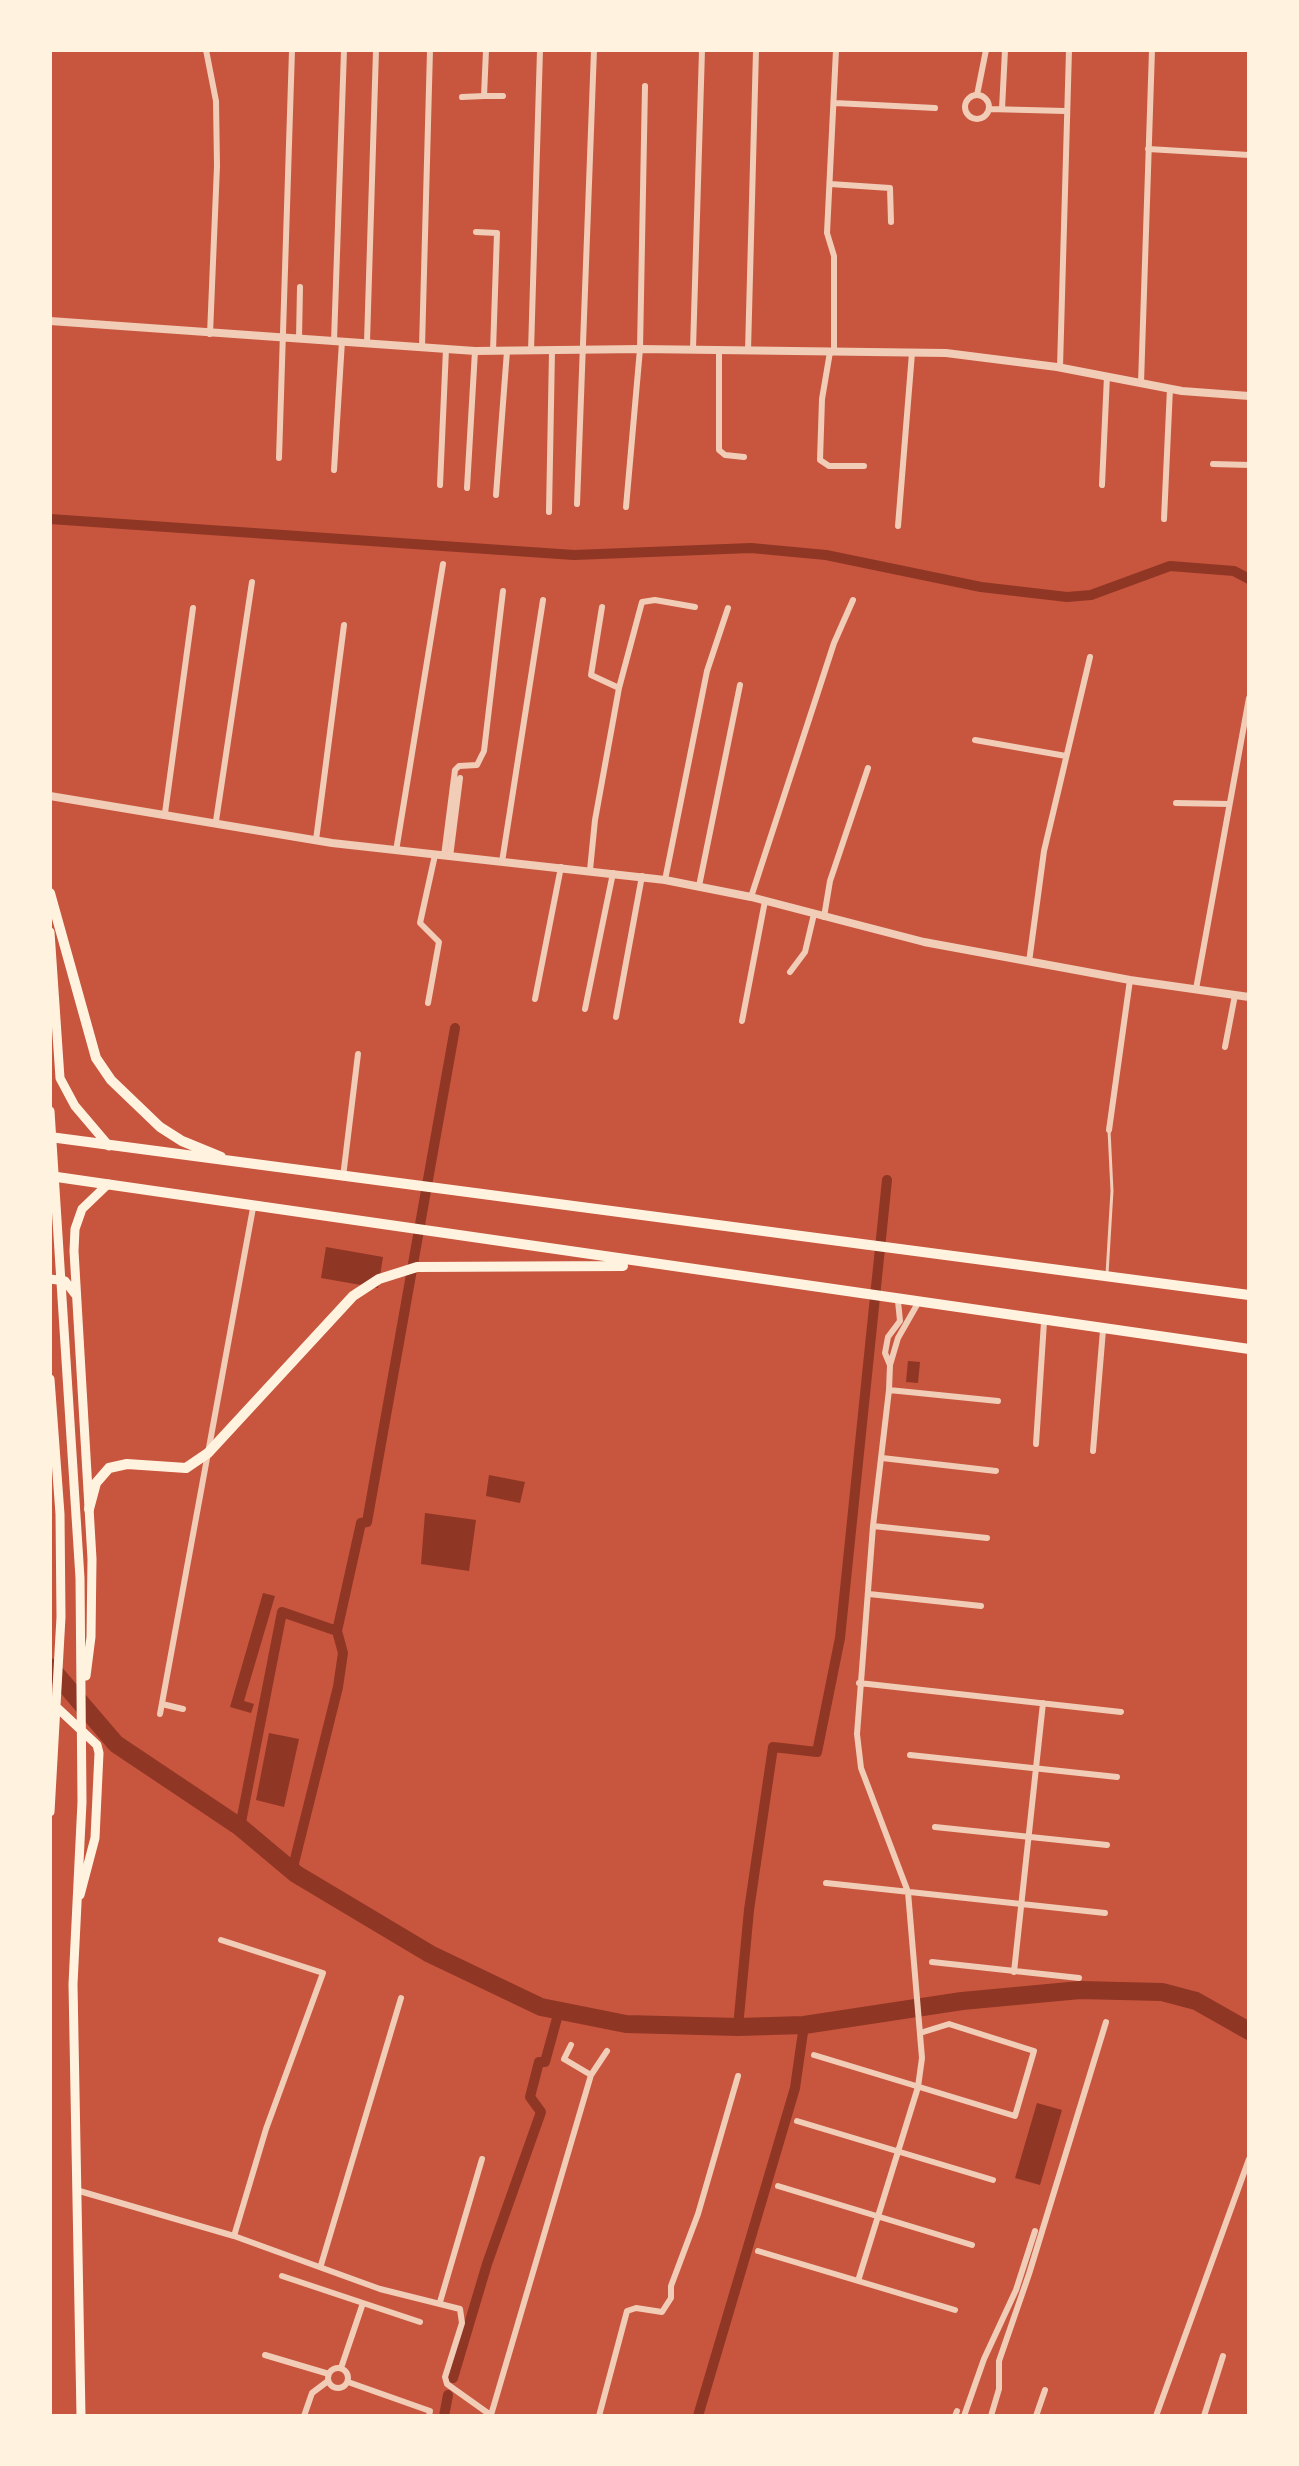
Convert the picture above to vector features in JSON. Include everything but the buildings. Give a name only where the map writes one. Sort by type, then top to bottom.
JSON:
[{"type":"main road","points":[[50,893],[96,1058],[111,1080],[160,1127],[182,1141],[235,1162]]},
{"type":"main road","points":[[50,932],[60,1078],[75,1106],[109,1146]]},
{"type":"main road","points":[[50,1026],[57,1014]]},
{"type":"main road","points":[[50,1111],[78,1514],[81,1623],[82,1802],[73,1984],[81,2416]]},
{"type":"main road","points":[[50,1137],[1249,1295]]},
{"type":"main road","points":[[50,1176],[253,1208],[1249,1349]]},
{"type":"main road","points":[[82,1693],[91,1637],[89,1509],[75,1229],[82,1209],[108,1184]]},
{"type":"main road","points":[[89,1509],[96,1483],[109,1468],[127,1464],[186,1468],[208,1453],[353,1296],[379,1279],[417,1267],[656,1266]]},
{"type":"main road","points":[[50,1279],[65,1281],[76,1297]]},
{"type":"main road","points":[[50,1379],[60,1514],[61,1617],[50,1812]]},
{"type":"main road","points":[[50,1701],[97,1745],[99,1753],[95,1838],[76,1909]]},
{"type":"main road","points":[[50,1732],[53,1761]]},
{"type":"street","points":[[206,50],[216,101],[217,166],[210,334]]},
{"type":"street","points":[[279,458],[292,50]]},
{"type":"street","points":[[334,470],[344,50]]},
{"type":"street","points":[[367,342],[376,50]]},
{"type":"street","points":[[422,347],[430,50]]},
{"type":"street","points":[[484,96],[486,50]]},
{"type":"street","points":[[531,351],[540,50]]},
{"type":"street","points":[[577,504],[594,50]]},
{"type":"street","points":[[693,349],[702,50]]},
{"type":"street","points":[[748,351],[756,50]]},
{"type":"street","points":[[836,50],[827,233],[834,256],[832,352],[822,399],[820,460],[829,466],[864,466]]},
{"type":"street","points":[[986,50],[977,95],[965,104],[967,115],[978,120],[989,109],[1065,111]]},
{"type":"street","points":[[1002,109],[1005,50]]},
{"type":"street","points":[[1060,367],[1069,50]]},
{"type":"street","points":[[1141,383],[1152,50]]},
{"type":"street","points":[[626,507],[640,349],[645,86]]},
{"type":"street","points":[[977,95],[987,101],[989,109]]},
{"type":"street","points":[[462,97],[503,96]]},
{"type":"street","points":[[835,103],[935,108]]},
{"type":"street","points":[[1148,149],[1249,155]]},
{"type":"street","points":[[830,184],[890,188],[891,222]]},
{"type":"street","points":[[476,232],[497,233],[493,351]]},
{"type":"street","points":[[299,339],[300,287]]},
{"type":"street","points":[[50,321],[475,351],[693,349],[946,353],[1060,367],[1170,388],[1249,396]]},
{"type":"street","points":[[440,485],[446,349]]},
{"type":"street","points":[[719,350],[719,450],[725,455],[744,457]]},
{"type":"street","points":[[467,488],[475,351]]},
{"type":"street","points":[[496,495],[507,351]]},
{"type":"street","points":[[549,512],[552,351]]},
{"type":"street","points":[[898,526],[912,353]]},
{"type":"street","points":[[1102,485],[1107,376]]},
{"type":"street","points":[[1164,519],[1170,388]]},
{"type":"street","points":[[1213,464],[1249,465]]},
{"type":"street","points":[[396,851],[443,564]]},
{"type":"street","points":[[216,821],[252,582]]},
{"type":"street","points":[[443,856],[455,770],[459,766],[477,765],[484,751],[503,591]]},
{"type":"street","points":[[502,862],[543,600]]},
{"type":"street","points":[[590,870],[595,820],[619,688],[642,602],[655,600],[695,607]]},
{"type":"street","points":[[751,897],[834,643],[853,600]]},
{"type":"street","points":[[602,607],[591,675],[619,688]]},
{"type":"street","points":[[165,813],[193,608]]},
{"type":"street","points":[[665,880],[707,671],[728,608]]},
{"type":"street","points":[[316,840],[344,625]]},
{"type":"street","points":[[1029,962],[1044,851],[1090,657]]},
{"type":"street","points":[[699,886],[740,685]]},
{"type":"street","points":[[1196,989],[1249,698]]},
{"type":"street","points":[[975,740],[1066,756]]},
{"type":"street","points":[[1237,758],[1249,760]]},
{"type":"street","points":[[790,972],[805,952],[868,768]]},
{"type":"street","points":[[428,1003],[439,942],[420,923],[443,856],[460,778]]},
{"type":"street","points":[[50,796],[396,851],[642,876],[751,897],[924,942],[1130,980],[1249,997]]},
{"type":"street","points":[[1176,803],[1229,804]]},
{"type":"street","points":[[535,999],[561,867]]},
{"type":"street","points":[[585,1009],[613,873]]},
{"type":"street","points":[[616,1017],[642,876]]},
{"type":"street","points":[[742,1021],[765,901]]},
{"type":"street","points":[[1109,1130],[1130,980]]},
{"type":"street","points":[[1225,1047],[1235,995]]},
{"type":"street","points":[[343,1177],[358,1054]]},
{"type":"street","points":[[160,1714],[253,1208]]},
{"type":"street","points":[[890,1365],[885,1353],[888,1337],[900,1321],[898,1301]]},
{"type":"street","points":[[858,2281],[918,2087],[922,2058],[908,1892],[861,1768],[857,1734],[873,1526],[890,1365],[898,1338],[918,1303]]},
{"type":"street","points":[[1036,1444],[1044,1322]]},
{"type":"street","points":[[1093,1451],[1103,1330]]},
{"type":"street","points":[[889,1390],[998,1401]]},
{"type":"street","points":[[882,1458],[996,1471]]},
{"type":"street","points":[[873,1526],[987,1538]]},
{"type":"street","points":[[869,1594],[981,1606]]},
{"type":"street","points":[[859,1683],[1121,1712]]},
{"type":"street","points":[[1014,1972],[1043,1703]]},
{"type":"street","points":[[162,1704],[183,1709]]},
{"type":"street","points":[[910,1755],[1117,1777]]},
{"type":"street","points":[[935,1827],[1107,1845]]},
{"type":"street","points":[[826,1883],[1105,1913]]},
{"type":"street","points":[[221,1940],[323,1973],[266,2129],[234,2236]]},
{"type":"street","points":[[932,1962],[1079,1978]]},
{"type":"street","points":[[321,2265],[401,1998]]},
{"type":"street","points":[[991,2416],[999,2389],[999,2361],[1029,2274],[1106,2022]]},
{"type":"street","points":[[814,2055],[1015,2116],[1034,2051],[949,2024],[920,2033]]},
{"type":"street","points":[[571,2045],[564,2059],[591,2075]]},
{"type":"street","points":[[76,2190],[234,2236],[321,2265],[380,2289],[460,2309],[462,2323],[445,2377],[447,2384],[492,2416],[591,2075],[607,2051]]},
{"type":"street","points":[[599,2416],[627,2311],[636,2308],[662,2312],[671,2298],[671,2286],[698,2214],[738,2076]]},
{"type":"street","points":[[797,2121],[993,2180]]},
{"type":"street","points":[[440,2302],[482,2159]]},
{"type":"street","points":[[1156,2416],[1249,2159]]},
{"type":"street","points":[[778,2186],[972,2245]]},
{"type":"street","points":[[964,2416],[984,2359],[1016,2290],[1035,2231]]},
{"type":"street","points":[[758,2251],[955,2310]]},
{"type":"street","points":[[282,2276],[420,2322]]},
{"type":"street","points":[[304,2416],[312,2393],[341,2368],[363,2303]]},
{"type":"street","points":[[265,2355],[329,2378],[338,2388],[348,2382]]},
{"type":"street","points":[[1204,2416],[1223,2356]]},
{"type":"street","points":[[341,2368],[347,2373],[348,2382]]},
{"type":"street","points":[[348,2382],[430,2411],[429,2416]]},
{"type":"street","points":[[1036,2416],[1045,2390]]},
{"type":"lane","points":[[1107,1275],[1111,1205],[1109,1130]]},
{"type":"shaded area","points":[[326,1247],[383,1257],[378,1288],[321,1278]]},
{"type":"shaded area","points":[[908,1361],[920,1362],[918,1383],[906,1382]]},
{"type":"shaded area","points":[[489,1475],[525,1482],[520,1503],[486,1496]]},
{"type":"shaded area","points":[[425,1513],[476,1520],[469,1571],[421,1564]]},
{"type":"shaded area","points":[[263,1593],[275,1596],[244,1701],[254,1704],[251,1713],[230,1707]]},
{"type":"shaded area","points":[[269,1733],[299,1739],[284,1807],[256,1800]]},
{"type":"shaded area","points":[[1037,2103],[1062,2110],[1040,2185],[1015,2178]]},
{"type":"waterway","points":[[50,519],[574,555],[751,548],[826,555],[981,587],[1067,597],[1091,595],[1170,566],[1234,571],[1249,579]]},
{"type":"waterway","points":[[240,1827],[282,1612],[337,1631],[361,1523],[367,1522],[455,1028]]},
{"type":"waterway","points":[[738,2027],[749,1910],[773,1747],[817,1752],[840,1638],[887,1180]]},
{"type":"waterway","points":[[292,1871],[338,1687],[343,1653],[337,1631]]},
{"type":"waterway","points":[[50,1667],[116,1744],[240,1827],[296,1874],[430,1954],[541,2007],[626,2024],[738,2027],[804,2025],[962,2001],[1080,1990],[1162,1992],[1196,2001],[1249,2031]]},
{"type":"waterway","points":[[453,2378],[487,2264],[541,2112],[530,2097],[539,2062],[545,2062],[559,2011]]},
{"type":"waterway","points":[[698,2416],[795,2088],[804,2025]]},
{"type":"waterway","points":[[444,2416],[448,2395]]}]
